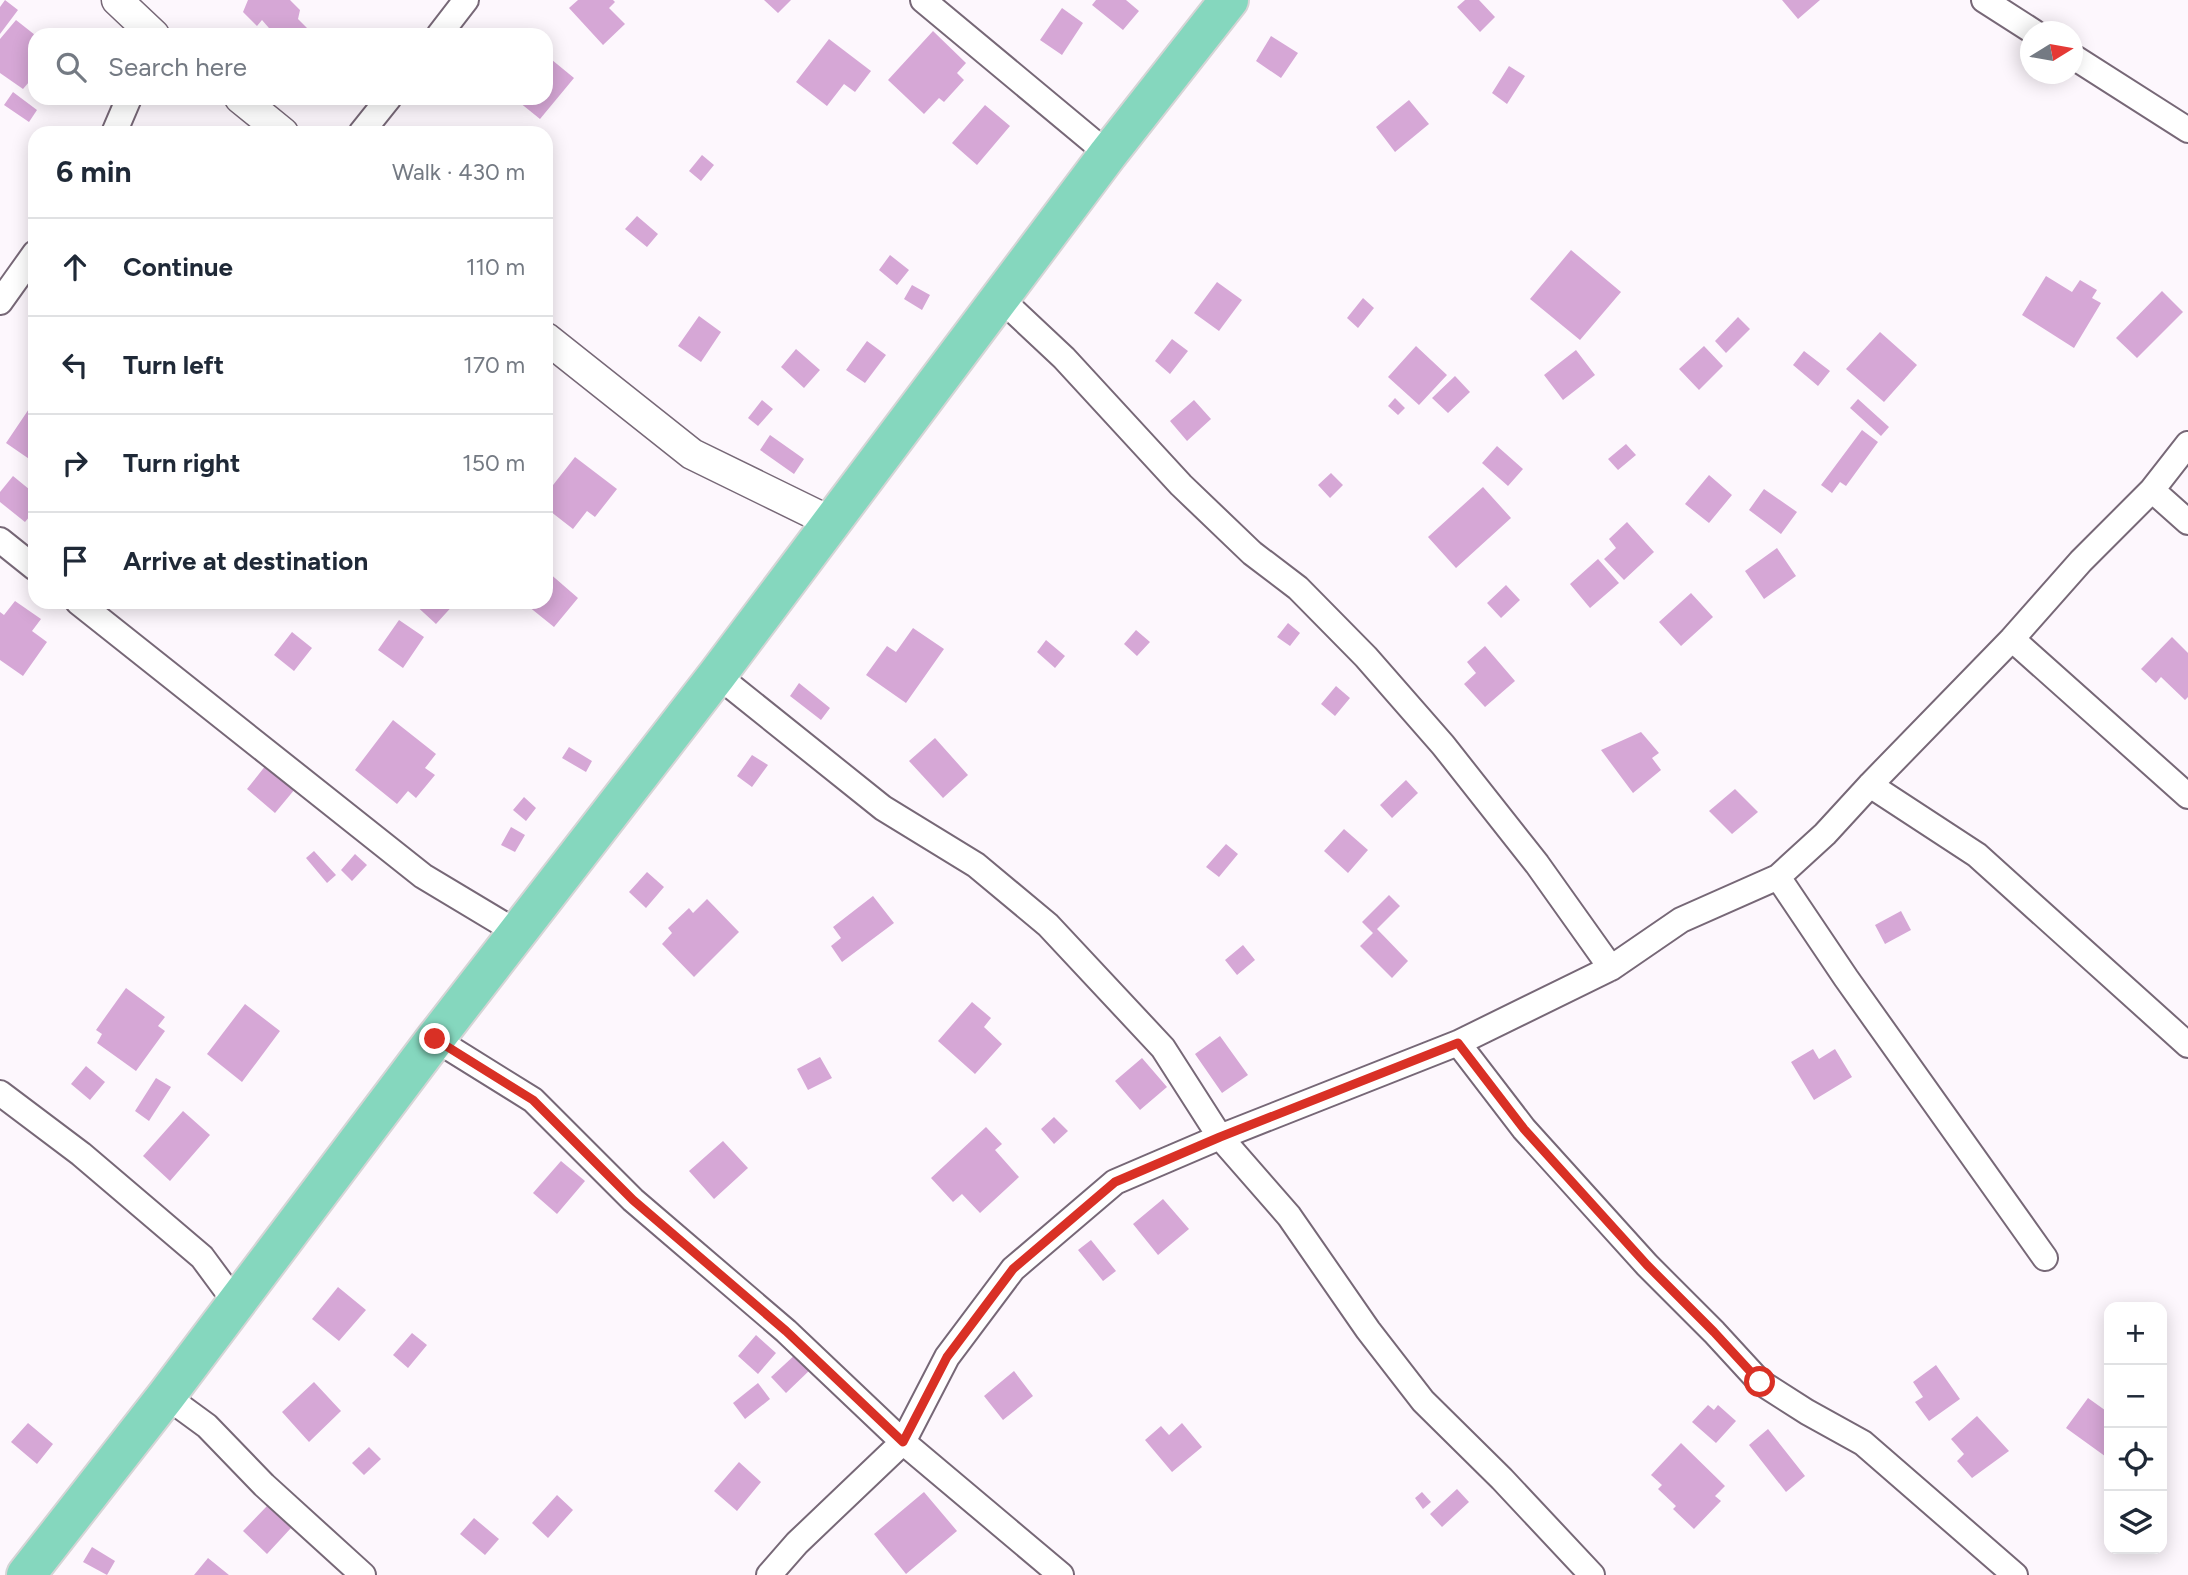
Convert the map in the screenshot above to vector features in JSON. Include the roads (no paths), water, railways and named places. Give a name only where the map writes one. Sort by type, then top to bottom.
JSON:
[{"type":"main road","points":[[26,1575],[717,675],[1108,154],[1229,0]]},
{"type":"street","points":[[117,0],[146,28]]},
{"type":"street","points":[[445,28],[467,0]]},
{"type":"street","points":[[923,0],[1108,154]]},
{"type":"street","points":[[1984,0],[2020,23]]},
{"type":"street","points":[[2083,62],[2188,130]]},
{"type":"street","points":[[117,126],[126,105]]},
{"type":"street","points":[[249,105],[274,126]]},
{"type":"street","points":[[367,126],[383,105]]},
{"type":"street","points":[[0,302],[28,263]]},
{"type":"street","points":[[1001,299],[1064,358],[1181,485],[1252,552],[1298,588],[1366,657],[1443,745],[1537,864],[1611,968]]},
{"type":"street","points":[[553,344],[692,454],[831,522]]},
{"type":"street","points":[[768,1575],[903,1442],[947,1357],[1013,1269],[1115,1182],[1220,1137],[1458,1043],[1611,968],[1681,920],[1778,877],[1825,834],[2012,639],[2081,562],[2152,490],[2188,444]]},
{"type":"street","points":[[2152,490],[2188,522]]},
{"type":"street","points":[[0,540],[28,562]]},
{"type":"street","points":[[87,609],[423,876],[518,933]]},
{"type":"street","points":[[2012,639],[2188,796]]},
{"type":"street","points":[[717,675],[883,808],[976,866],[1048,925],[1163,1048],[1220,1137],[1289,1216],[1368,1330],[1423,1401],[1502,1479],[1592,1575]]},
{"type":"street","points":[[1870,785],[1977,855],[2188,1045]]},
{"type":"street","points":[[1778,877],[1846,978],[2045,1258]]},
{"type":"street","points":[[435,1039],[533,1100],[633,1200],[786,1331],[903,1442],[1061,1575]]},
{"type":"street","points":[[1458,1043],[1524,1129],[1647,1265],[1760,1382],[1863,1443],[2015,1575]]},
{"type":"street","points":[[0,1093],[81,1154],[202,1257],[236,1303]]},
{"type":"street","points":[[166,1396],[207,1426],[264,1485],[363,1575]]}]
